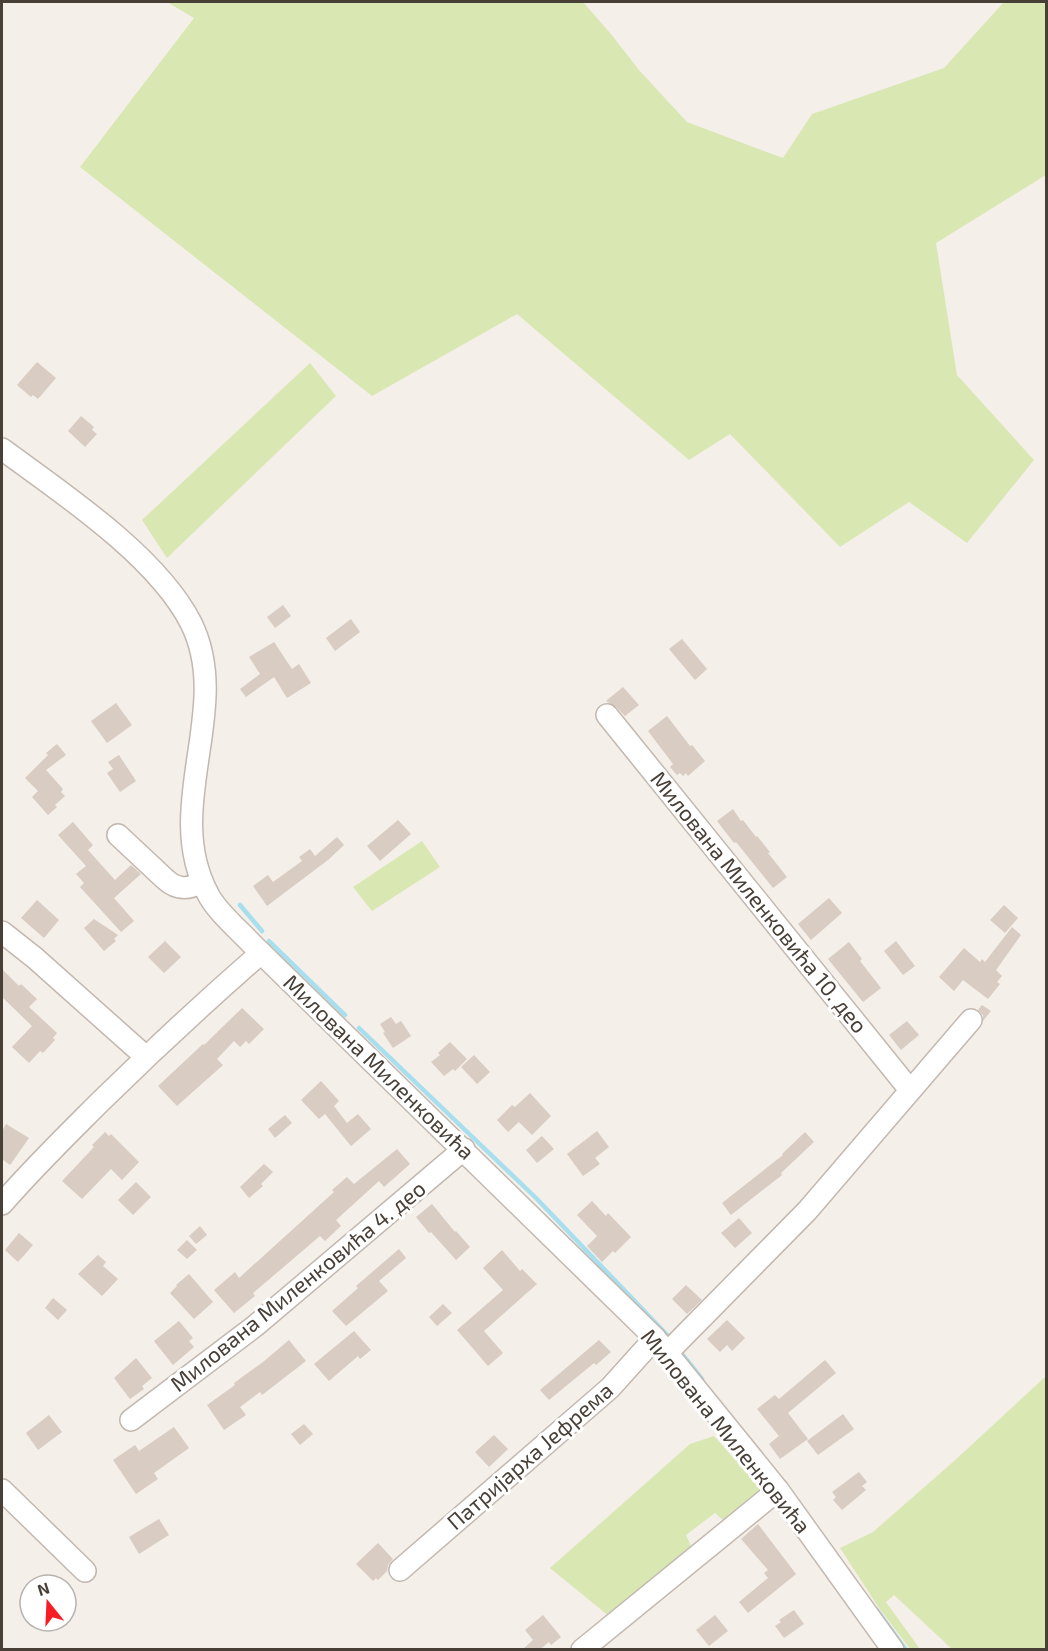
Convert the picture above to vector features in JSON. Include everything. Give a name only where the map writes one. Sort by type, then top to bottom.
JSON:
[{"type":"street","name":"Милована Миленковића","points":[[2,449],[130,549],[170,591],[191,623],[199,643],[206,682],[206,699],[191,814],[192,837],[195,862],[209,897],[261,953],[662,1345],[778,1490],[893,1650]]},
{"type":"street","name":"Милована Миленковића 10. део","points":[[608,715],[910,1090]]},
{"type":"street","points":[[118,835],[173,886],[194,887],[202,882]]},
{"type":"street","points":[[2,932],[35,958],[146,1057]]},
{"type":"street","points":[[2,1204],[63,1139],[146,1057],[261,953]]},
{"type":"street","points":[[662,1345],[807,1211],[971,1020]]},
{"type":"street","name":"Милована Миленковића 4. део","points":[[131,1420],[255,1326],[464,1149]]},
{"type":"street","name":"Патријарха Јефрема","points":[[400,1570],[662,1345]]},
{"type":"street","points":[[2,1490],[85,1571]]},
{"type":"street","points":[[582,1650],[778,1490]]},
{"type":"green space","points":[[167,2],[583,2],[639,70],[687,122],[783,158],[812,114],[944,68],[1004,2],[1046,2],[1046,175],[936,243],[957,375],[1034,460],[967,543],[909,502],[840,547],[730,434],[689,460],[517,314],[372,396],[80,167],[194,18]]},
{"type":"green space","points":[[310,363],[336,396],[167,558],[142,520]]},
{"type":"green space","points":[[422,841],[440,867],[372,911],[353,887]]},
{"type":"green space","points":[[1046,1376],[1046,1649],[952,1649],[894,1595],[886,1602],[920,1649],[910,1649],[879,1608],[840,1548],[873,1532]]},
{"type":"green space","points":[[714,1436],[761,1489],[726,1523],[715,1513],[686,1535],[694,1553],[610,1617],[550,1568],[690,1444]]},
{"type":"building","points":[[37,362],[56,378],[38,399],[33,395],[31,397],[17,385]]},
{"type":"building","points":[[81,416],[94,427],[92,430],[97,434],[85,447],[68,431]]},
{"type":"building","points":[[283,605],[291,616],[275,628],[267,617]]},
{"type":"building","points":[[351,619],[360,632],[335,651],[326,638]]},
{"type":"building","points":[[682,639],[707,669],[695,680],[669,649]]},
{"type":"building","points":[[274,642],[292,669],[299,664],[311,683],[287,698],[274,677],[246,697],[240,689],[260,674],[249,657]]},
{"type":"building","points":[[623,687],[639,705],[625,716],[606,701]]},
{"type":"building","points":[[116,703],[132,725],[107,743],[91,721]]},
{"type":"building","points":[[667,716],[705,761],[688,776],[686,773],[683,776],[680,773],[677,775],[670,767],[673,764],[648,731]]},
{"type":"building","points":[[57,744],[66,755],[46,770],[63,789],[61,792],[65,796],[48,815],[32,797],[38,791],[25,778],[48,755],[46,753]]},
{"type":"building","points":[[119,755],[136,781],[120,792],[107,773],[113,769],[108,762]]},
{"type":"building","points":[[733,809],[770,852],[768,853],[787,877],[773,888],[717,821]]},
{"type":"building","points":[[398,820],[411,834],[380,861],[367,846]]},
{"type":"building","points":[[73,822],[93,845],[88,850],[115,880],[131,865],[141,874],[114,898],[134,921],[121,932],[80,887],[84,883],[76,874],[86,866],[58,835]]},
{"type":"building","points":[[337,837],[344,845],[328,860],[267,906],[253,886],[268,875],[273,882],[302,861],[299,857],[310,849],[315,856]]},
{"type":"building","points":[[829,898],[842,913],[811,940],[798,924]]},
{"type":"building","points":[[37,900],[59,920],[44,938],[21,918]]},
{"type":"building","points":[[1004,905],[1018,918],[1005,933],[990,920]]},
{"type":"building","points":[[94,919],[118,935],[114,939],[116,941],[104,951],[84,928]]},
{"type":"building","points":[[1012,927],[1021,935],[996,970],[1002,976],[997,982],[1000,984],[988,999],[963,980],[954,991],[939,977],[964,948],[980,962],[982,959],[985,962]]},
{"type":"building","points":[[165,941],[181,957],[164,973],[148,957]]},
{"type":"building","points":[[896,941],[915,966],[903,975],[884,951]]},
{"type":"building","points":[[849,942],[862,959],[860,961],[881,988],[863,1002],[828,959]]},
{"type":"building","points":[[2,969],[19,986],[21,984],[37,999],[29,1007],[57,1033],[53,1038],[55,1040],[43,1053],[40,1051],[29,1063],[12,1047],[32,1026],[2,997]]},
{"type":"building","points":[[982,1005],[991,1011],[983,1021],[983,1015],[978,1010]]},
{"type":"building","points":[[242,1008],[264,1029],[249,1044],[246,1041],[240,1047],[234,1041],[217,1059],[223,1065],[177,1106],[158,1086]]},
{"type":"building","points":[[391,1017],[396,1024],[401,1021],[411,1036],[393,1048],[380,1024]]},
{"type":"building","points":[[907,1021],[919,1035],[901,1050],[889,1035]]},
{"type":"building","points":[[450,1042],[467,1059],[455,1071],[453,1069],[444,1076],[431,1062]]},
{"type":"building","points":[[474,1055],[490,1072],[477,1084],[461,1067]]},
{"type":"building","points":[[321,1081],[339,1101],[334,1106],[347,1123],[358,1114],[371,1129],[351,1146],[325,1114],[319,1119],[301,1100]]},
{"type":"building","points":[[530,1093],[551,1116],[532,1135],[519,1122],[508,1132],[497,1120],[512,1105],[515,1107]]},
{"type":"building","points":[[285,1115],[292,1123],[275,1138],[268,1129]]},
{"type":"building","points":[[6,1124],[29,1138],[10,1165],[2,1159],[2,1131]]},
{"type":"building","points":[[597,1131],[609,1147],[595,1158],[600,1164],[583,1176],[567,1154]]},
{"type":"building","points":[[105,1132],[109,1136],[111,1134],[139,1162],[122,1180],[111,1169],[82,1199],[62,1181]]},
{"type":"building","points":[[805,1132],[814,1142],[781,1173],[782,1175],[731,1215],[722,1203],[783,1155]]},
{"type":"building","points":[[542,1136],[554,1149],[537,1163],[526,1150]]},
{"type":"building","points":[[397,1149],[410,1164],[384,1187],[379,1181],[336,1220],[341,1226],[325,1241],[320,1236],[253,1293],[255,1296],[234,1313],[214,1290],[235,1272],[239,1278],[334,1192],[332,1190],[347,1177],[354,1184]]},
{"type":"building","points":[[264,1164],[273,1172],[261,1184],[263,1186],[249,1198],[240,1187]]},
{"type":"building","points":[[136,1182],[151,1197],[133,1215],[118,1200]]},
{"type":"building","points":[[592,1201],[606,1216],[608,1213],[631,1237],[602,1262],[587,1246],[597,1236],[577,1215]]},
{"type":"building","points":[[432,1204],[470,1247],[456,1260],[416,1217]]},
{"type":"building","points":[[739,1218],[752,1233],[735,1248],[721,1233]]},
{"type":"building","points":[[200,1226],[207,1235],[196,1244],[189,1236]]},
{"type":"building","points":[[19,1233],[33,1245],[18,1262],[5,1250]]},
{"type":"building","points":[[187,1240],[197,1250],[187,1259],[177,1250]]},
{"type":"building","points":[[399,1249],[406,1258],[379,1281],[388,1291],[346,1326],[332,1311],[358,1288],[356,1286]]},
{"type":"building","points":[[502,1250],[520,1271],[522,1269],[537,1284],[484,1331],[503,1353],[488,1366],[457,1330],[503,1290],[483,1268]]},
{"type":"building","points":[[98,1255],[106,1262],[103,1266],[118,1279],[102,1296],[78,1274]]},
{"type":"building","points":[[189,1274],[213,1302],[194,1319],[170,1293]]},
{"type":"building","points":[[686,1285],[702,1300],[687,1314],[672,1299]]},
{"type":"building","points":[[53,1298],[67,1310],[58,1320],[45,1308]]},
{"type":"building","points":[[443,1304],[452,1313],[437,1326],[429,1317]]},
{"type":"building","points":[[727,1320],[745,1338],[732,1351],[727,1345],[720,1352],[707,1339]]},
{"type":"building","points":[[179,1321],[193,1338],[189,1341],[194,1347],[173,1365],[154,1341]]},
{"type":"building","points":[[354,1331],[371,1350],[360,1359],[358,1356],[329,1381],[314,1364]]},
{"type":"building","points":[[289,1340],[306,1361],[262,1395],[260,1392],[240,1407],[246,1415],[224,1430],[207,1405]]},
{"type":"building","points":[[599,1340],[611,1352],[549,1400],[540,1390]]},
{"type":"building","points":[[136,1358],[152,1378],[142,1386],[144,1389],[130,1399],[114,1378]]},
{"type":"building","points":[[825,1360],[836,1373],[788,1413],[808,1439],[780,1459],[769,1444],[779,1436],[757,1409],[775,1395],[779,1399]]},
{"type":"building","points":[[843,1414],[854,1429],[818,1455],[807,1441]]},
{"type":"building","points":[[49,1415],[62,1432],[38,1450],[26,1433]]},
{"type":"building","points":[[304,1424],[313,1434],[300,1445],[291,1434]]},
{"type":"building","points":[[174,1427],[189,1448],[154,1473],[158,1479],[136,1494],[113,1460],[135,1445],[139,1451]]},
{"type":"building","points":[[494,1435],[508,1449],[489,1467],[475,1452]]},
{"type":"building","points":[[859,1472],[867,1482],[862,1486],[866,1490],[842,1510],[833,1500],[836,1497],[832,1492]]},
{"type":"building","points":[[159,1519],[169,1535],[139,1554],[129,1537]]},
{"type":"building","points":[[758,1524],[796,1574],[748,1613],[739,1602],[768,1578],[764,1573],[768,1570],[741,1539]]},
{"type":"building","points":[[378,1543],[393,1559],[387,1571],[378,1580],[376,1578],[373,1581],[356,1564]]},
{"type":"building","points":[[794,1610],[804,1624],[784,1638],[775,1626],[781,1622],[779,1620]]},
{"type":"building","points":[[543,1615],[561,1637],[551,1645],[549,1642],[539,1650],[522,1650],[533,1640],[525,1630]]},
{"type":"building","points":[[715,1615],[728,1631],[709,1646],[696,1630]]},
{"type":"waterway","points":[[240,905],[262,931]]},
{"type":"waterway","points":[[269,941],[345,1015]]},
{"type":"waterway","points":[[359,1028],[536,1198],[670,1338]]},
{"type":"waterway","points":[[682,1354],[702,1379]]},
{"type":"waterway","points":[[877,1610],[906,1650]]}]
